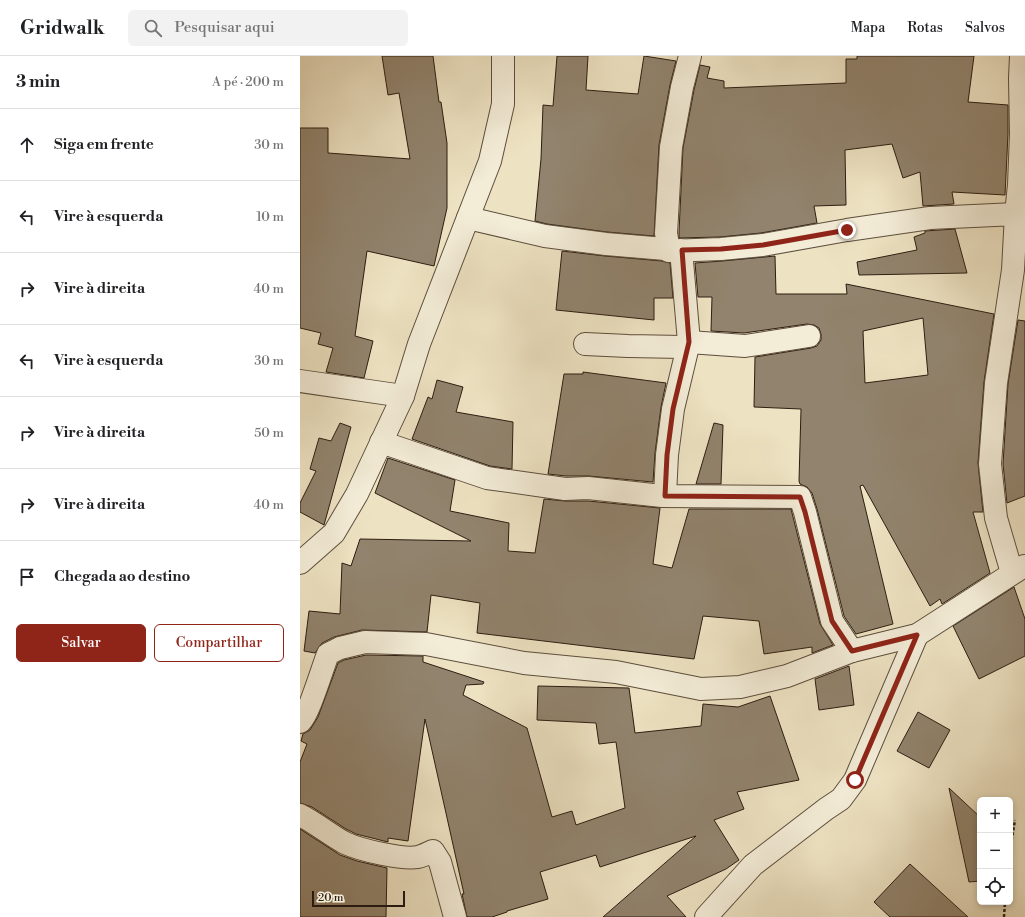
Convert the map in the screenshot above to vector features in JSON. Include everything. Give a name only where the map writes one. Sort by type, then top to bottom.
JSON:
[{"type":"street","points":[[300,563],[334,533],[358,494],[403,396],[419,344],[490,161],[503,104],[504,56]]},
{"type":"street","points":[[665,496],[667,455],[673,409],[689,342],[675,250],[666,233],[671,147],[682,87],[690,56]]},
{"type":"street","points":[[300,722],[302,722],[305,716],[328,654],[340,648],[365,642],[426,644],[524,663],[616,672],[701,688],[740,687],[787,676],[852,651],[917,635],[1018,569],[996,518],[990,464],[996,383],[1013,270],[1016,214],[1020,178],[1021,56]]},
{"type":"street","points":[[468,218],[545,236],[606,244],[675,250],[721,249],[763,245],[847,230],[930,218],[1016,214]]},
{"type":"street","points":[[585,344],[683,347],[689,342],[745,346],[809,336]]},
{"type":"street","points":[[300,381],[403,396]]},
{"type":"street","points":[[381,442],[487,478],[564,489],[588,488],[665,496],[800,497],[832,621],[852,651]]},
{"type":"street","points":[[706,917],[753,865],[841,799],[855,780],[917,635]]},
{"type":"street","points":[[300,815],[346,843],[375,853],[407,858],[418,857],[433,851],[440,862],[455,917]]},
{"type":"path","points":[[1013,833],[1015,820]]},
{"type":"path","points":[[1004,917],[1005,905]]},
{"type":"building","points":[[382,56],[433,56],[439,102],[441,102],[447,143],[447,208],[434,266],[367,251],[355,336],[373,341],[364,378],[326,372],[333,348],[318,344],[321,333],[300,328],[300,128],[328,128],[328,153],[410,159],[399,93],[388,95]]},
{"type":"building","points":[[557,56],[588,56],[586,90],[638,94],[644,56],[676,61],[659,145],[654,236],[607,232],[535,221],[541,159],[543,105],[553,106]]},
{"type":"building","points":[[857,56],[974,56],[968,102],[1008,105],[1005,195],[952,192],[954,204],[923,206],[920,172],[903,178],[892,144],[845,150],[846,205],[814,206],[817,223],[761,233],[720,237],[679,238],[683,148],[700,65],[710,67],[707,78],[724,81],[724,88],[846,83],[846,59],[857,59]]},
{"type":"building","points":[[955,229],[967,273],[859,275],[857,262],[917,250],[914,237],[925,233],[925,231]]},
{"type":"building","points":[[562,251],[670,263],[673,298],[654,298],[654,320],[556,310]]},
{"type":"building","points":[[775,256],[776,294],[847,294],[846,284],[994,314],[984,382],[978,463],[983,512],[973,512],[990,573],[942,604],[940,599],[930,606],[863,485],[860,486],[893,624],[856,634],[844,616],[812,493],[807,487],[800,484],[799,481],[801,409],[754,407],[755,357],[817,346],[821,340],[819,328],[814,325],[807,324],[744,333],[711,331],[712,297],[698,297],[695,263]],"holes":[[[923,318],[928,375],[865,383],[863,331]]]},
{"type":"building","points":[[1018,320],[1025,321],[1025,496],[1007,503],[1003,464],[1008,384]]},
{"type":"building","points":[[583,372],[666,383],[661,407],[653,482],[548,474],[564,374],[583,374]]},
{"type":"building","points":[[437,380],[463,387],[456,412],[513,422],[512,469],[490,466],[412,439],[428,397],[432,399]]},
{"type":"building","points":[[340,423],[351,427],[324,525],[300,512],[300,503],[316,471],[310,469],[319,438],[331,441]]},
{"type":"building","points":[[714,423],[723,425],[721,484],[696,484]]},
{"type":"building","points":[[388,458],[455,480],[450,511],[509,523],[508,551],[535,553],[544,499],[588,501],[660,508],[653,564],[672,568],[689,509],[791,509],[820,624],[833,645],[812,653],[812,647],[764,654],[759,621],[703,616],[694,659],[477,633],[480,603],[431,595],[427,632],[362,630],[334,637],[322,643],[315,653],[304,651],[309,611],[340,614],[342,563],[351,566],[360,539],[471,541],[375,493]]},
{"type":"building","points":[[1014,587],[1025,619],[1025,656],[979,679],[953,626]]},
{"type":"building","points":[[366,655],[423,656],[423,662],[484,682],[483,684],[466,685],[463,695],[527,728],[552,817],[572,811],[576,825],[625,808],[616,742],[599,744],[596,723],[537,720],[538,686],[629,688],[635,733],[701,726],[703,704],[738,707],[770,696],[799,780],[737,792],[744,809],[714,820],[739,860],[726,869],[667,896],[686,917],[603,917],[696,836],[600,867],[596,855],[540,872],[548,899],[492,917],[467,917],[462,894],[464,894],[425,719],[408,841],[388,838],[388,842],[356,834],[312,807],[300,803],[300,762],[307,744],[301,741],[303,734],[310,730],[318,717],[338,663],[344,660]]},
{"type":"building","points":[[849,666],[854,705],[819,710],[815,679]]},
{"type":"building","points":[[918,712],[950,730],[929,768],[897,751]]},
{"type":"building","points":[[949,788],[977,814],[977,881],[969,882]]},
{"type":"building","points":[[300,829],[340,855],[357,861],[387,868],[386,917],[300,917]]},
{"type":"building","points":[[910,864],[968,917],[890,917],[874,902]]},
{"type":"route","points":[[847,230],[763,245],[721,249],[682,250],[689,342],[673,409],[667,455],[665,496],[800,497],[832,621],[852,651],[917,635],[855,780]]}]
